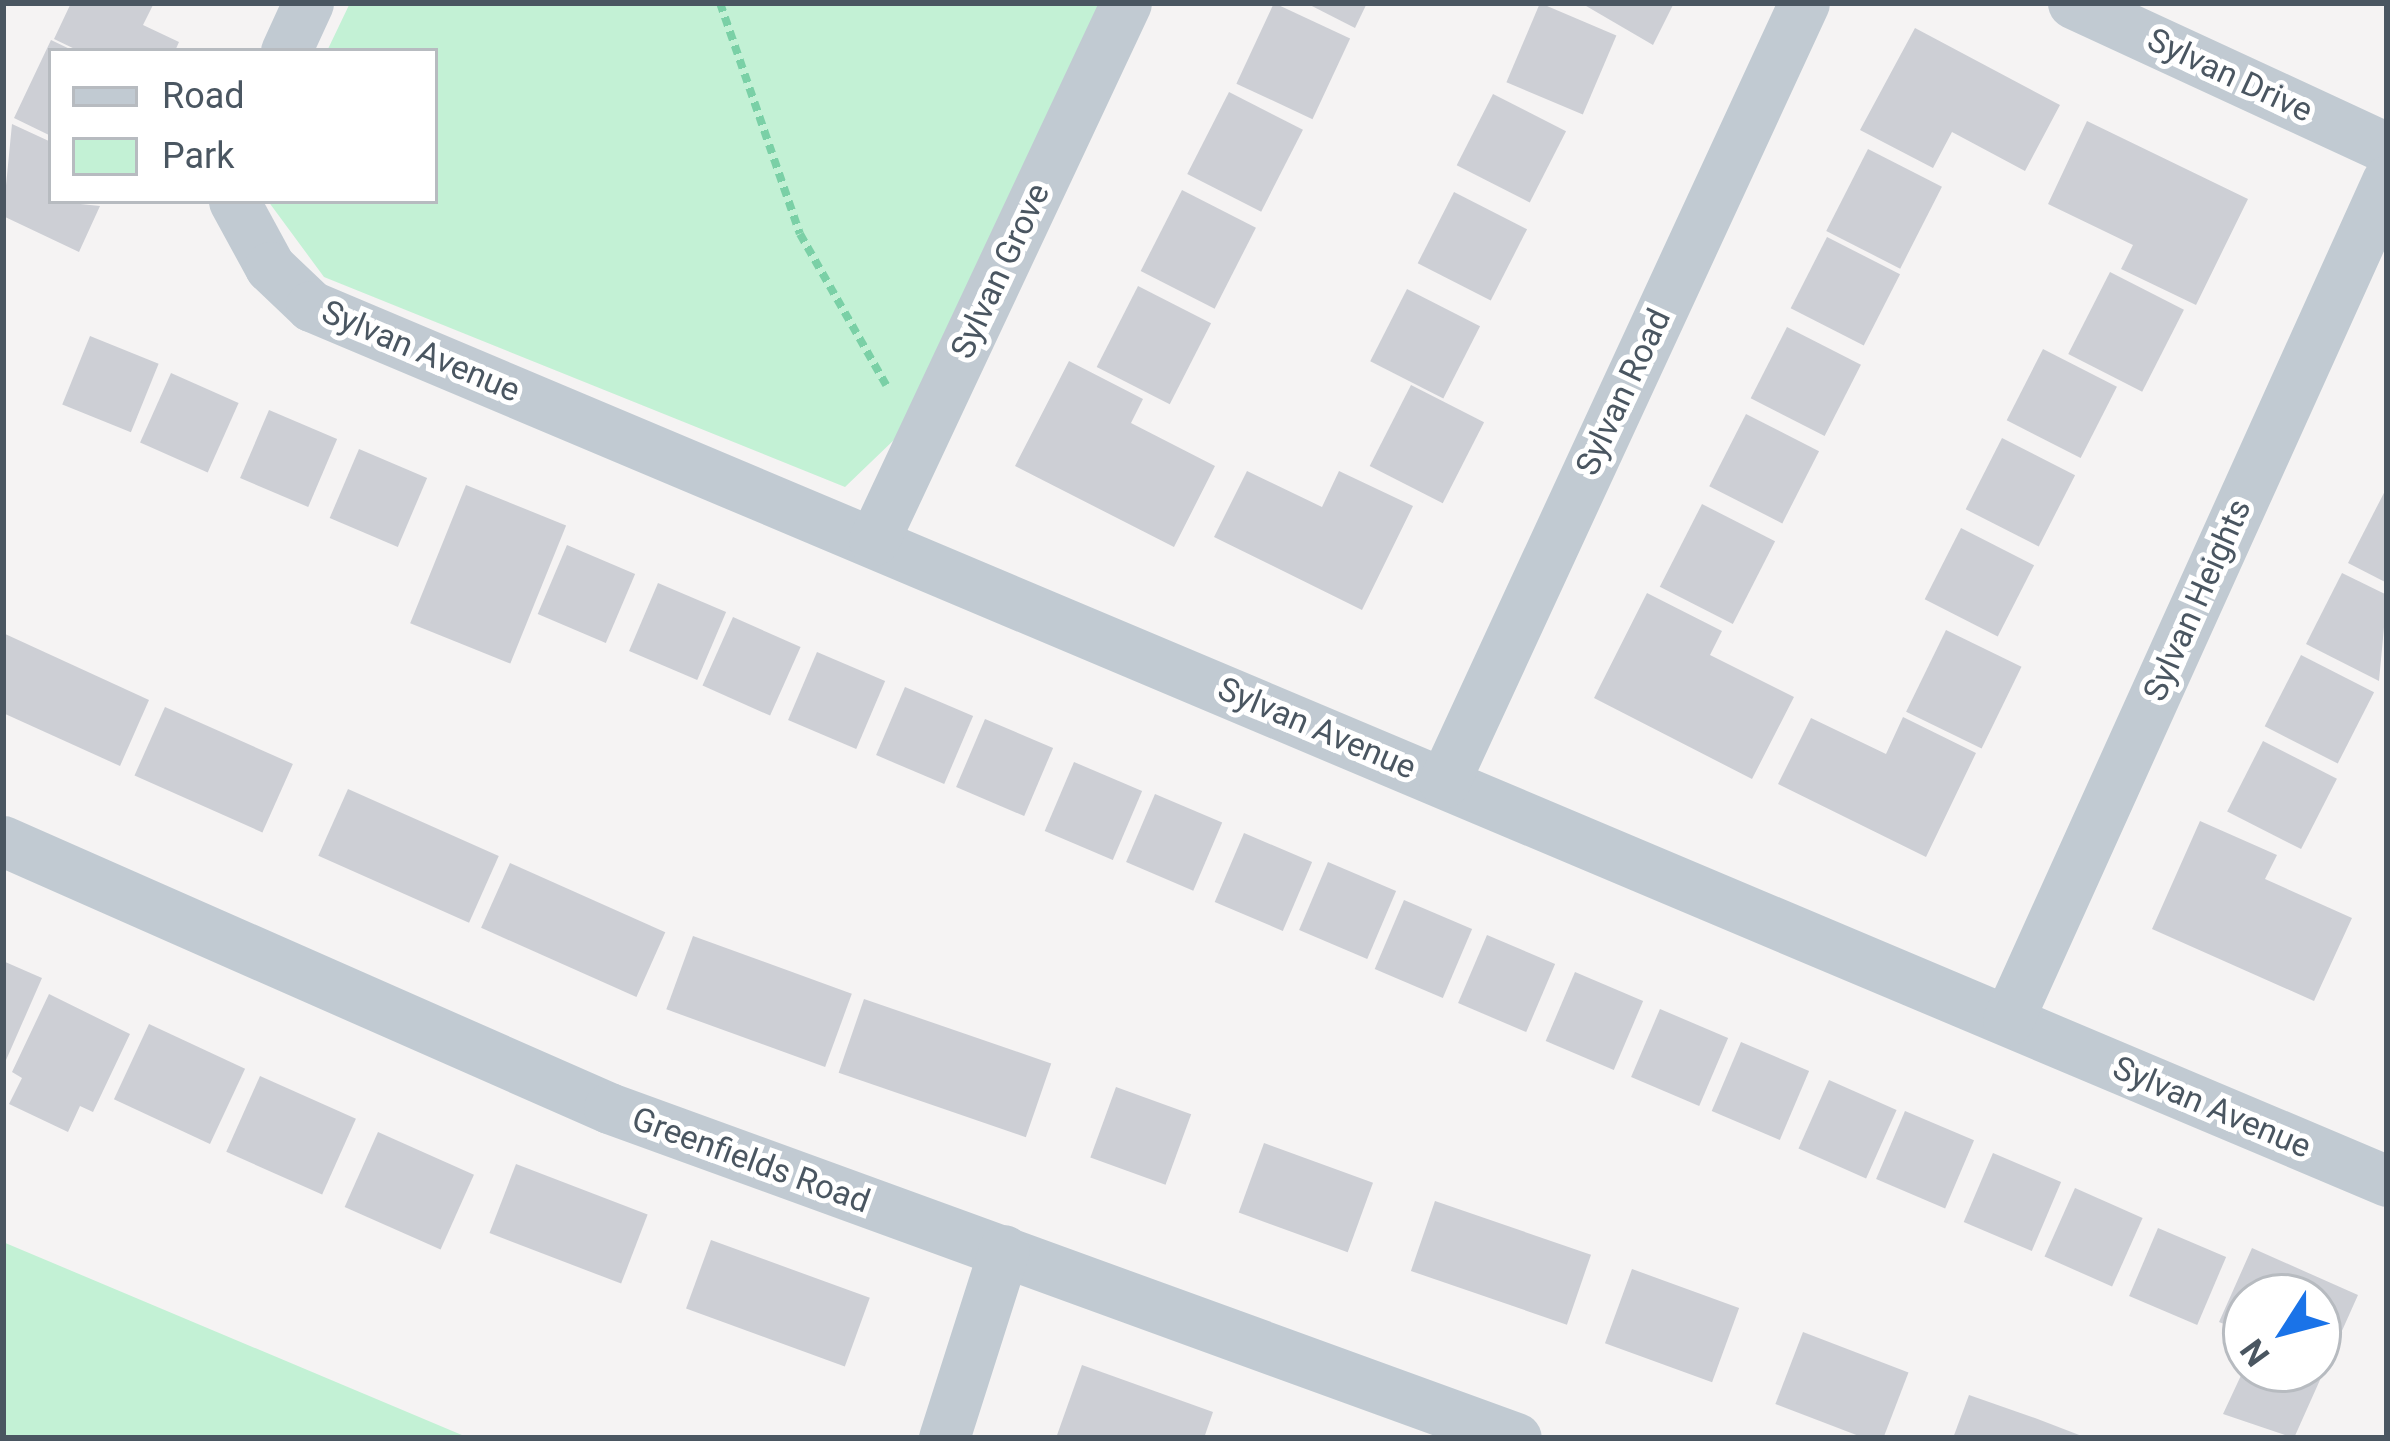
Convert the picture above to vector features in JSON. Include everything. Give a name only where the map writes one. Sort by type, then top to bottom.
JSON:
[{"type":"street","points":[[287,48],[308,3]]},
{"type":"street","name":"Sylvan Grove","points":[[874,540],[1126,3]]},
{"type":"street","name":"Sylvan Road","points":[[1444,782],[1804,3]]},
{"type":"street","name":"Sylvan Drive","points":[[2073,3],[2387,148]]},
{"type":"street","name":"Sylvan Heights","points":[[2008,1020],[2387,182]]},
{"type":"street","name":"Sylvan Avenue","points":[[236,204],[262,256],[311,306],[2387,1181]]},
{"type":"street","name":"Greenfields Road","points":[[3,842],[609,1108],[1516,1438]]},
{"type":"street","points":[[944,1438],[1004,1250]]},
{"type":"path","points":[[720,3],[800,234],[924,433]]},
{"type":"green space","points":[[350,3],[1109,3],[896,438],[845,487],[324,277],[270,204],[438,204],[438,48],[328,48]]},
{"type":"green space","points":[[3,1242],[469,1438],[3,1438]]},
{"type":"building","points":[[71,3],[154,3],[143,25],[179,42],[176,48],[73,48],[54,39]]},
{"type":"building","points":[[1274,3],[1350,38],[1313,119],[1236,84]]},
{"type":"building","points":[[1306,3],[1367,3],[1355,28]]},
{"type":"building","points":[[1540,3],[1616,35],[1583,115],[1506,82]]},
{"type":"building","points":[[1581,3],[1674,3],[1653,45]]},
{"type":"building","points":[[1915,28],[2060,105],[2025,171],[1952,132],[1933,168],[1860,130]]},
{"type":"building","points":[[51,40],[68,48],[48,48],[48,135],[14,118]]},
{"type":"building","points":[[1229,92],[1303,130],[1261,212],[1187,174]]},
{"type":"building","points":[[1493,94],[1566,131],[1530,203],[1457,165]]},
{"type":"building","points":[[2087,121],[2248,199],[2196,305],[2121,269],[2133,245],[2048,204]]},
{"type":"building","points":[[12,124],[48,141],[48,204],[100,206],[79,252],[3,216]]},
{"type":"building","points":[[1868,149],[1942,187],[1900,269],[1826,231]]},
{"type":"building","points":[[1182,190],[1256,228],[1215,309],[1141,271]]},
{"type":"building","points":[[1454,192],[1527,229],[1491,301],[1418,263]]},
{"type":"building","points":[[1827,237],[1900,274],[1864,346],[1791,308]]},
{"type":"building","points":[[2110,272],[2184,310],[2142,392],[2068,354]]},
{"type":"building","points":[[1138,286],[1211,323],[1170,404],[1097,367]]},
{"type":"building","points":[[1407,289],[1480,326],[1443,398],[1370,361]]},
{"type":"building","points":[[1787,327],[1861,365],[1825,436],[1751,398]]},
{"type":"building","points":[[90,336],[159,364],[131,432],[62,405]]},
{"type":"building","points":[[2043,349],[2117,387],[2081,458],[2007,420]]},
{"type":"building","points":[[1069,361],[1143,399],[1131,423],[1215,466],[1174,547],[1015,466]]},
{"type":"building","points":[[171,373],[239,403],[208,473],[140,442]]},
{"type":"building","points":[[1411,385],[1484,422],[1443,503],[1370,466]]},
{"type":"building","points":[[269,410],[337,439],[308,507],[240,478]]},
{"type":"building","points":[[1746,414],[1819,451],[1782,523],[1709,486]]},
{"type":"building","points":[[2002,438],[2075,475],[2039,547],[1966,509]]},
{"type":"building","points":[[359,449],[427,478],[398,547],[330,518]]},
{"type":"building","points":[[1247,471],[1322,507],[1339,471],[1413,506],[1362,610],[1214,537]]},
{"type":"building","points":[[466,485],[566,525],[510,664],[410,623]]},
{"type":"building","points":[[2387,487],[2387,583],[2348,563]]},
{"type":"building","points":[[1702,504],[1775,541],[1733,624],[1660,587]]},
{"type":"building","points":[[1961,528],[2034,565],[1998,637],[1925,599]]},
{"type":"building","points":[[567,545],[635,574],[606,643],[538,614]]},
{"type":"building","points":[[2342,573],[2387,595],[2379,681],[2306,644]]},
{"type":"building","points":[[658,583],[726,612],[697,680],[629,651]]},
{"type":"building","points":[[1647,593],[1722,631],[1710,655],[1794,697],[1752,779],[1594,698]]},
{"type":"building","points":[[733,617],[801,647],[770,716],[702,686]]},
{"type":"building","points":[[1946,630],[2021,667],[1982,749],[1906,712]]},
{"type":"building","points":[[3,633],[149,700],[120,766],[3,713]]},
{"type":"building","points":[[817,652],[885,681],[856,749],[788,720]]},
{"type":"building","points":[[2301,655],[2374,692],[2338,764],[2265,726]]},
{"type":"building","points":[[905,687],[973,716],[944,784],[876,755]]},
{"type":"building","points":[[165,707],[293,764],[262,832],[134,776]]},
{"type":"building","points":[[1903,717],[1976,753],[1926,857],[1778,784],[1811,718],[1886,754]]},
{"type":"building","points":[[985,719],[1053,748],[1024,816],[956,787]]},
{"type":"building","points":[[2263,741],[2337,779],[2301,849],[2227,811]]},
{"type":"building","points":[[1074,762],[1142,791],[1113,860],[1045,831]]},
{"type":"building","points":[[348,789],[499,856],[469,923],[318,856]]},
{"type":"building","points":[[1155,794],[1222,823],[1193,891],[1126,862]]},
{"type":"building","points":[[2200,821],[2277,855],[2265,879],[2352,918],[2314,1001],[2152,929]]},
{"type":"building","points":[[1244,833],[1312,862],[1283,931],[1215,902]]},
{"type":"building","points":[[1328,862],[1396,891],[1367,959],[1299,930]]},
{"type":"building","points":[[510,863],[665,932],[636,997],[481,928]]},
{"type":"building","points":[[1404,900],[1472,929],[1443,998],[1375,969]]},
{"type":"building","points":[[1487,935],[1555,964],[1526,1032],[1458,1003]]},
{"type":"building","points":[[693,936],[852,994],[825,1067],[666,1009]]},
{"type":"building","points":[[3,961],[42,978],[3,1067]]},
{"type":"building","points":[[1575,972],[1643,1001],[1614,1070],[1546,1041]]},
{"type":"building","points":[[49,994],[130,1034],[93,1112],[80,1106],[68,1132],[9,1104],[22,1078],[12,1072]]},
{"type":"building","points":[[864,999],[1051,1063],[1026,1137],[839,1073]]},
{"type":"building","points":[[1660,1009],[1728,1038],[1699,1106],[1631,1077]]},
{"type":"building","points":[[149,1024],[245,1069],[210,1144],[114,1099]]},
{"type":"building","points":[[1741,1042],[1809,1071],[1780,1140],[1712,1111]]},
{"type":"building","points":[[260,1076],[356,1119],[322,1195],[226,1152]]},
{"type":"building","points":[[1829,1080],[1897,1110],[1866,1179],[1798,1149]]},
{"type":"building","points":[[1116,1087],[1191,1114],[1166,1185],[1090,1157]]},
{"type":"building","points":[[1905,1111],[1974,1140],[1945,1208],[1876,1179]]},
{"type":"building","points":[[378,1132],[474,1175],[441,1250],[345,1207]]},
{"type":"building","points":[[1264,1143],[1373,1183],[1348,1252],[1239,1213]]},
{"type":"building","points":[[1993,1153],[2061,1182],[2032,1251],[1964,1222]]},
{"type":"building","points":[[516,1164],[648,1215],[621,1284],[489,1233]]},
{"type":"building","points":[[2075,1188],[2143,1218],[2112,1287],[2044,1257]]},
{"type":"building","points":[[1435,1201],[1591,1255],[1567,1325],[1411,1271]]},
{"type":"building","points":[[2158,1228],[2226,1257],[2197,1325],[2129,1296]]},
{"type":"building","points":[[711,1240],[870,1298],[845,1366],[686,1309]]},
{"type":"building","points":[[2252,1248],[2308,1273],[2241,1273]]},
{"type":"building","points":[[1632,1269],[1739,1308],[1712,1382],[1605,1343]]},
{"type":"building","points":[[2342,1288],[2358,1295],[2342,1331]]},
{"type":"building","points":[[1803,1332],[1908,1372],[1883,1438],[1864,1438],[1775,1404]]},
{"type":"building","points":[[1082,1365],[1213,1412],[1204,1438],[1056,1438]]},
{"type":"building","points":[[2233,1393],[2314,1393],[2294,1438],[2223,1414]]},
{"type":"building","points":[[1969,1395],[2035,1418],[2087,1438],[1953,1438]]}]
